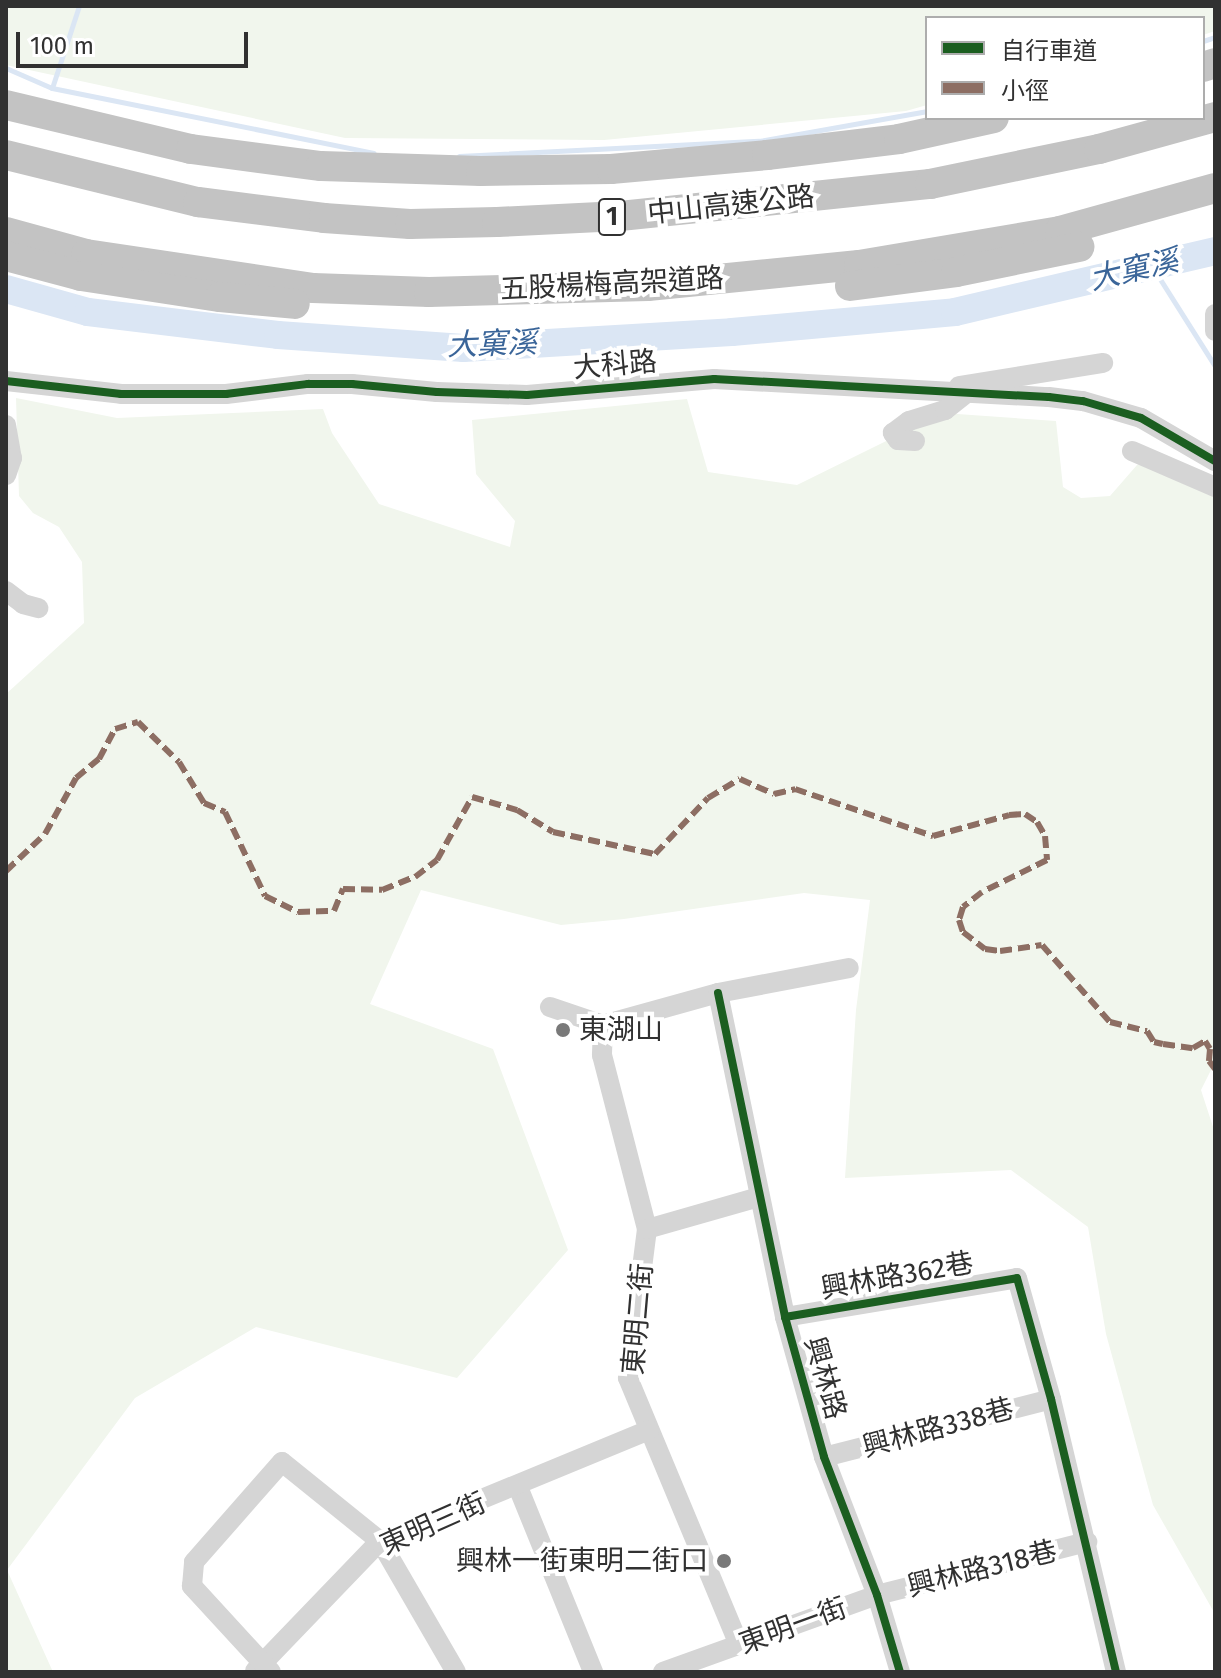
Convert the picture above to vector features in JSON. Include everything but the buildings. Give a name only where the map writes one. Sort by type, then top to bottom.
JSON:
[{"type":"highway","name":"中山高速公路","points":[[6,105],[191,149],[321,166],[481,171],[611,169],[767,155],[899,139],[985,120]]},
{"type":"highway","name":"中山高速公路","points":[[6,155],[198,202],[324,218],[410,224],[497,222],[620,216],[930,184],[1099,149],[1204,120]]},
{"type":"highway","name":"五股楊梅高架道路","points":[[6,232],[86,254],[313,288],[429,292],[648,286],[859,265],[1060,231],[1215,188]]},
{"type":"highway","name":"五股楊梅高架道路","points":[[6,256],[81,276],[204,295],[362,309],[657,304],[956,272],[1065,251],[1215,209]]},
{"type":"street","points":[[1215,314],[1215,331]]},
{"type":"street","points":[[923,392],[1103,363]]},
{"type":"street","name":"大科路","points":[[6,381],[121,394],[186,395],[352,384],[437,392],[527,395],[714,379],[964,395],[1049,397],[1112,408],[1141,418],[1215,461]]},
{"type":"street","points":[[915,441],[898,440],[893,433],[909,421],[945,410],[964,395]]},
{"type":"street","points":[[6,425],[12,458],[6,475]]},
{"type":"street","points":[[1132,451],[1215,487]]},
{"type":"street","points":[[6,591],[23,604],[38,608]]},
{"type":"street","points":[[550,1007],[603,1025],[718,993],[849,968]]},
{"type":"street","name":"興林路","points":[[718,993],[785,1317],[824,1457],[877,1595],[900,1672]]},
{"type":"street","name":"東明二街","points":[[603,1025],[602,1055],[647,1229],[628,1378],[739,1645]]},
{"type":"street","points":[[647,1229],[759,1197]]},
{"type":"street","name":"興林路362巷","points":[[785,1317],[1017,1278],[1051,1399]]},
{"type":"street","points":[[1051,1399],[1116,1672]]},
{"type":"street","name":"興林路338巷","points":[[824,1457],[1051,1399]]},
{"type":"street","name":"東明三街","points":[[263,1669],[380,1541],[518,1487],[649,1430]]},
{"type":"street","points":[[263,1669],[192,1586],[194,1562],[282,1462],[380,1541],[456,1672]]},
{"type":"street","points":[[518,1487],[593,1672]]},
{"type":"street","name":"興林路318巷","points":[[877,1595],[1087,1542]]},
{"type":"street","name":"東明一街","points":[[663,1672],[877,1595]]},
{"type":"shaded area","points":[[6,6],[1215,6],[1215,31],[1205,34],[1205,16],[925,16],[925,106],[906,111],[604,140],[345,138],[6,65]]},
{"type":"shaded area","points":[[16,398],[117,418],[323,409],[332,433],[379,504],[510,547],[515,521],[476,474],[472,420],[687,399],[708,472],[797,485],[943,413],[1056,421],[1063,487],[1081,498],[1110,496],[1137,465],[1155,458],[1215,488],[1215,1062],[1201,1090],[1215,1133],[1215,1614],[1153,1505],[1106,1334],[1088,1227],[1011,1170],[845,1178],[856,1010],[870,900],[804,893],[561,925],[421,890],[370,1004],[493,1049],[568,1250],[457,1378],[256,1327],[135,1398],[7,1570],[53,1672],[6,1672],[6,694],[84,623],[82,562],[59,527],[33,513],[19,496]]},
{"type":"waterway","points":[[52,88],[79,6]]},
{"type":"waterway","points":[[1205,40],[1215,37]]},
{"type":"waterway","points":[[6,68],[52,88],[374,153]]},
{"type":"waterway","points":[[459,156],[759,141],[925,111]]},
{"type":"waterway","name":"大窠溪","points":[[6,289],[88,312],[278,335],[464,348],[732,332],[955,312],[1215,251]]},
{"type":"waterway","points":[[1153,268],[1215,366]]},
{"type":"marked path","points":[[6,871],[45,834],[76,778],[99,759],[115,729],[138,722],[179,762],[204,803],[225,812],[265,896],[298,912],[334,911],[343,889],[382,890],[415,877],[437,860],[472,797],[517,810],[553,832],[655,854],[708,798],[740,779],[774,794],[795,789],[933,836],[1009,815],[1025,814],[1037,822],[1045,836],[1047,860],[982,892],[963,907],[959,920],[963,932],[985,949],[1000,951],[1042,945],[1110,1022],[1147,1031],[1154,1042],[1163,1044],[1193,1048],[1205,1041],[1210,1049],[1209,1061],[1215,1069]]},
{"type":"cycle path","points":[[6,381],[121,394],[226,394],[308,384],[352,384],[437,392],[527,395],[714,379],[1049,397],[1083,401],[1141,418],[1215,461]]},
{"type":"cycle path","points":[[718,993],[785,1317],[824,1457],[877,1595],[900,1672]]},
{"type":"cycle path","points":[[785,1317],[1017,1278],[1051,1399],[1116,1672]]},
{"type":"place","name":"東湖山","points":[[563,1030]]},
{"type":"place","name":"興林一街東明二街口","points":[[724,1561]]}]
